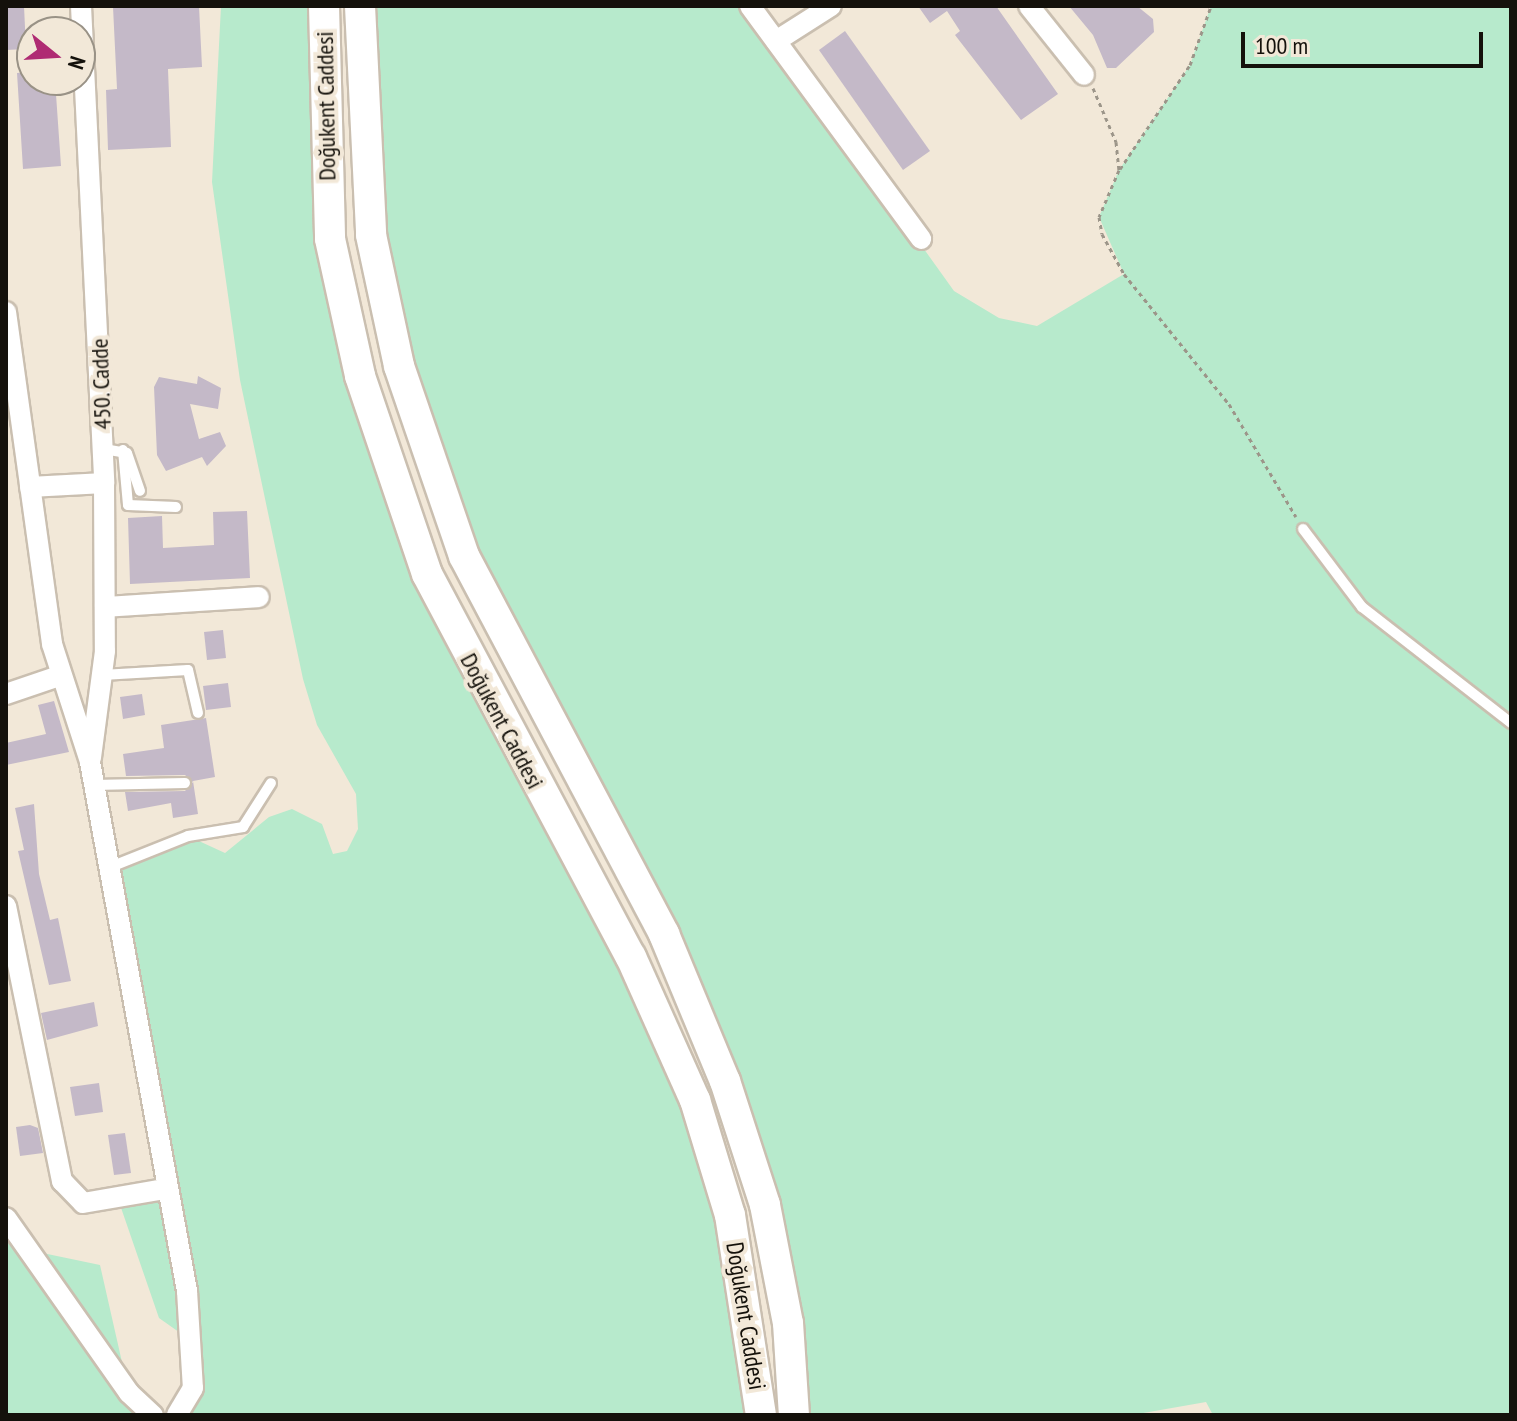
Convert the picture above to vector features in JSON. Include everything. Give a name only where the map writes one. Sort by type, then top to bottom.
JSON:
[{"type":"main road","name":"Doğukent Caddesi","points":[[324,6],[330,239],[360,376],[427,574],[631,957],[695,1100],[730,1215],[761,1415]]},
{"type":"main road","name":"Doğukent Caddesi","points":[[360,6],[371,235],[399,366],[464,556],[664,934],[725,1081],[765,1205],[788,1323],[794,1415]]},
{"type":"street","name":"450. Cadde","points":[[81,6],[113,449],[104,483],[102,675],[90,762]]},
{"type":"street","points":[[750,6],[921,239]]},
{"type":"street","points":[[776,41],[831,6]]},
{"type":"street","points":[[1029,6],[1084,75]]},
{"type":"street","points":[[6,312],[59,676],[90,762],[194,1356],[193,1388],[177,1415]]},
{"type":"street","points":[[30,487],[104,483]]},
{"type":"street","points":[[105,607],[259,597]]},
{"type":"street","points":[[6,694],[59,676]]},
{"type":"street","points":[[6,906],[62,1181],[83,1203],[164,1189]]},
{"type":"street","points":[[6,1218],[129,1393],[153,1415]]},
{"type":"lane","points":[[113,449],[140,491]]},
{"type":"lane","points":[[113,449],[128,505],[176,507]]},
{"type":"lane","points":[[1303,529],[1362,607],[1511,723]]},
{"type":"lane","points":[[102,675],[188,670],[198,713]]},
{"type":"lane","points":[[94,785],[185,783]]},
{"type":"lane","points":[[108,868],[188,836],[243,827],[271,783]]},
{"type":"path","points":[[1211,6],[1190,65],[1119,170],[1099,217],[1102,234],[1124,274],[1229,404],[1303,529]]},
{"type":"path","points":[[1084,75],[1105,108],[1119,170]]},
{"type":"green space","points":[[221,6],[324,6],[330,239],[397,491],[695,1100],[761,1415],[177,1415],[193,1342],[159,1318],[118,1199],[164,1189],[108,868],[188,836],[225,853],[269,817],[292,809],[322,824],[333,854],[347,851],[358,829],[356,794],[317,725],[303,679],[240,380],[212,182]]},
{"type":"green space","points":[[360,6],[750,6],[954,291],[999,318],[1037,326],[1124,274],[1099,217],[1119,170],[1190,65],[1211,6],[1511,6],[1511,1415],[1213,1415],[1206,1402],[1132,1415],[794,1415],[725,1081],[507,640],[399,366]]},
{"type":"green space","points":[[6,1218],[33,1251],[100,1265],[129,1393],[153,1415],[6,1415]]},
{"type":"building","points":[[6,6],[24,6],[24,16],[16,16],[16,50],[6,50]]},
{"type":"building","points":[[199,6],[202,67],[168,69],[171,147],[108,150],[106,90],[117,89],[113,7]]},
{"type":"building","points":[[918,6],[996,6],[1058,94],[1021,120],[955,35],[960,31],[947,11],[930,23]]},
{"type":"building","points":[[1069,6],[1137,6],[1153,19],[1154,32],[1116,68],[1107,68],[1093,35]]},
{"type":"building","points":[[845,31],[930,151],[903,170],[819,50]]},
{"type":"building","points":[[18,96],[56,96],[61,166],[23,169]]},
{"type":"building","points":[[198,376],[221,388],[218,409],[190,404],[199,439],[220,432],[226,446],[207,466],[202,457],[166,471],[157,455],[154,387],[159,377],[197,384]]},
{"type":"building","points":[[247,511],[250,578],[130,584],[128,518],[162,516],[163,548],[214,545],[213,512]]},
{"type":"building","points":[[223,630],[226,658],[207,660],[204,632]]},
{"type":"building","points":[[228,683],[231,707],[206,710],[203,686]]},
{"type":"building","points":[[142,694],[145,715],[123,719],[120,697]]},
{"type":"building","points":[[54,701],[69,752],[6,765],[6,743],[46,734],[38,705]]},
{"type":"building","points":[[206,718],[215,777],[193,781],[198,814],[173,818],[171,803],[128,811],[125,792],[185,791],[193,782],[185,775],[126,776],[123,754],[164,748],[161,725]]},
{"type":"building","points":[[34,804],[39,874],[50,920],[58,918],[71,981],[49,985],[18,851],[24,850],[15,808]]},
{"type":"building","points":[[94,1002],[98,1026],[47,1040],[41,1013]]},
{"type":"building","points":[[99,1083],[103,1112],[75,1116],[70,1087]]},
{"type":"building","points":[[30,1125],[38,1128],[43,1153],[20,1156],[16,1127]]},
{"type":"building","points":[[125,1133],[131,1173],[114,1175],[108,1135]]}]
